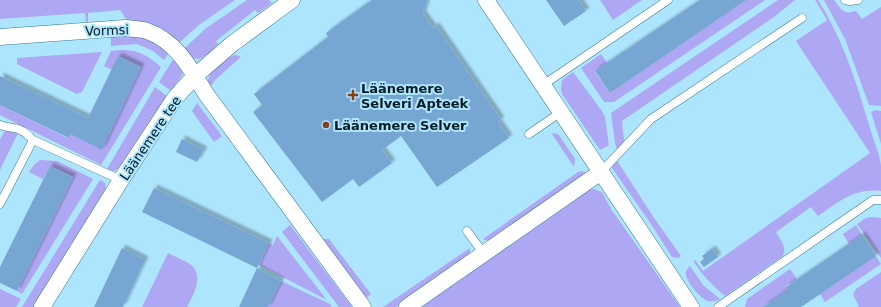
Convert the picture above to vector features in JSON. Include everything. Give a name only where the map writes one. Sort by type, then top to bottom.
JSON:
[{"type":"street","name":"Läänemere tee","points":[[42,307],[121,180],[175,98],[194,76],[232,44],[292,0]]},
{"type":"street","points":[[486,0],[691,307]]},
{"type":"street","name":"Vormsi","points":[[0,37],[125,28],[146,30],[161,37],[187,62],[206,94],[363,307]]},
{"type":"street","points":[[407,307],[601,172]]},
{"type":"lane","points":[[543,85],[668,0]]},
{"type":"lane","points":[[845,0],[858,0]]},
{"type":"lane","points":[[601,172],[651,119],[802,18]]},
{"type":"lane","points":[[529,134],[561,112]]},
{"type":"lane","points":[[0,125],[7,128],[15,128],[28,134],[33,140],[121,180]]},
{"type":"lane","points":[[0,204],[33,140]]},
{"type":"lane","points":[[718,307],[873,200],[881,200]]},
{"type":"lane","points":[[467,230],[484,254]]},
{"type":"shaded area","points":[[0,0],[235,0],[199,25],[179,43],[141,22],[127,20],[120,10],[88,13],[88,23],[86,23],[85,13],[0,19]]},
{"type":"shaded area","points":[[247,0],[269,0],[272,3],[258,13],[255,10],[216,41],[218,44],[208,54],[199,59],[190,58],[183,50],[205,29]]},
{"type":"shaded area","points":[[600,0],[642,0],[613,20]]},
{"type":"shaded area","points":[[746,0],[765,0],[614,102],[604,102],[581,68],[601,54],[607,63],[595,72],[610,93]]},
{"type":"shaded area","points":[[778,0],[795,0],[774,17],[622,121],[624,139],[626,143],[617,150],[611,113]]},
{"type":"shaded area","points":[[815,0],[818,0],[835,30],[860,95],[881,166],[881,191],[863,192],[847,197],[818,216],[811,207],[776,232],[784,246],[783,256],[725,296],[704,276],[694,262],[695,260],[703,271],[870,153],[796,41],[827,20]]},
{"type":"shaded area","points":[[824,0],[834,0],[845,12],[856,11],[862,19],[881,7],[881,106],[869,105],[845,39]]},
{"type":"shaded area","points":[[111,35],[146,37],[170,52],[164,60],[153,51],[137,44],[111,46]]},
{"type":"shaded area","points":[[120,50],[138,52],[151,59],[161,67],[101,165],[0,115],[0,105],[68,138],[70,134],[102,149],[141,67],[118,56],[112,70],[104,66],[111,51]]},
{"type":"shaded area","points":[[102,52],[82,92],[77,94],[17,64],[17,58]]},
{"type":"shaded area","points":[[236,55],[241,57],[216,79],[210,87],[208,80],[213,70],[224,60]]},
{"type":"shaded area","points":[[174,58],[183,72],[171,91],[159,82]]},
{"type":"shaded area","points":[[573,72],[605,117],[609,145],[600,150],[562,94],[562,80]]},
{"type":"shaded area","points":[[155,87],[167,96],[118,169],[114,171],[107,169]]},
{"type":"shaded area","points":[[197,103],[222,136],[214,142],[192,111]]},
{"type":"shaded area","points":[[876,110],[881,111],[881,144],[871,112]]},
{"type":"shaded area","points":[[5,131],[18,133],[0,170],[0,139]]},
{"type":"shaded area","points":[[554,133],[559,135],[575,159],[574,167],[552,134]]},
{"type":"shaded area","points":[[616,159],[654,218],[681,256],[679,258],[672,257],[612,168]]},
{"type":"shaded area","points":[[40,160],[57,161],[93,179],[22,294],[17,291],[73,177],[50,166],[43,179],[29,172]]},
{"type":"shaded area","points":[[578,172],[585,172],[584,175],[492,240],[488,241],[483,239]]},
{"type":"shaded area","points":[[100,180],[105,183],[106,189],[34,307],[22,307]]},
{"type":"shaded area","points":[[594,189],[602,192],[611,209],[680,307],[421,307],[589,190]]},
{"type":"shaded area","points":[[866,218],[881,218],[881,258],[857,224]]},
{"type":"shaded area","points":[[290,225],[352,307],[339,307],[282,232]]},
{"type":"shaded area","points":[[856,225],[862,235],[849,244],[843,234]]},
{"type":"shaded area","points":[[277,236],[327,300],[259,265],[269,243],[273,245]]},
{"type":"shaded area","points":[[324,239],[329,239],[371,294],[366,298],[322,244]]},
{"type":"shaded area","points":[[470,248],[470,255],[396,307],[383,307]]},
{"type":"shaded area","points":[[168,253],[190,264],[194,269],[197,274],[195,291],[187,307],[142,307]]},
{"type":"shaded area","points":[[876,256],[881,264],[825,302],[820,294]]},
{"type":"shaded area","points":[[690,266],[703,285],[720,299],[708,301],[697,293],[687,279],[686,271]]},
{"type":"shaded area","points":[[790,269],[797,279],[786,286],[788,290],[763,307],[745,307],[747,299]]},
{"type":"shaded area","points":[[881,272],[881,307],[859,307],[853,294],[856,289]]},
{"type":"shaded area","points":[[281,281],[330,304],[332,307],[268,307]]},
{"type":"shaded area","points":[[0,289],[21,299],[16,307],[0,307]]},
{"type":"building","points":[[372,0],[427,0],[423,14],[433,28],[436,26],[501,120],[498,122],[509,138],[437,187],[401,136],[382,150],[392,163],[359,187],[353,179],[322,202],[253,112],[262,105],[254,94],[328,37],[326,33]]},
{"type":"building","points":[[546,0],[578,0],[586,11],[564,26]]},
{"type":"building","points":[[700,0],[746,0],[610,93],[595,71]]},
{"type":"building","points":[[118,56],[141,67],[102,150],[70,134],[69,138],[0,105],[0,76],[88,118]]},
{"type":"building","points":[[182,139],[204,150],[197,162],[176,152]]},
{"type":"building","points":[[50,166],[73,177],[17,291],[0,283],[0,267]]},
{"type":"building","points":[[154,188],[269,243],[257,268],[142,212]]},
{"type":"building","points":[[862,235],[876,256],[801,307],[763,307],[788,290],[786,287]]},
{"type":"building","points":[[122,248],[145,260],[123,307],[94,307]]},
{"type":"building","points":[[712,249],[718,257],[704,267],[700,262],[704,259],[702,256]]},
{"type":"building","points":[[257,268],[281,281],[268,307],[239,307]]},
{"type":"place","name":"Läänemere Selveri Apteek","points":[[353,95]]},
{"type":"place","name":"Läänemere Selver","points":[[326,125]]}]
